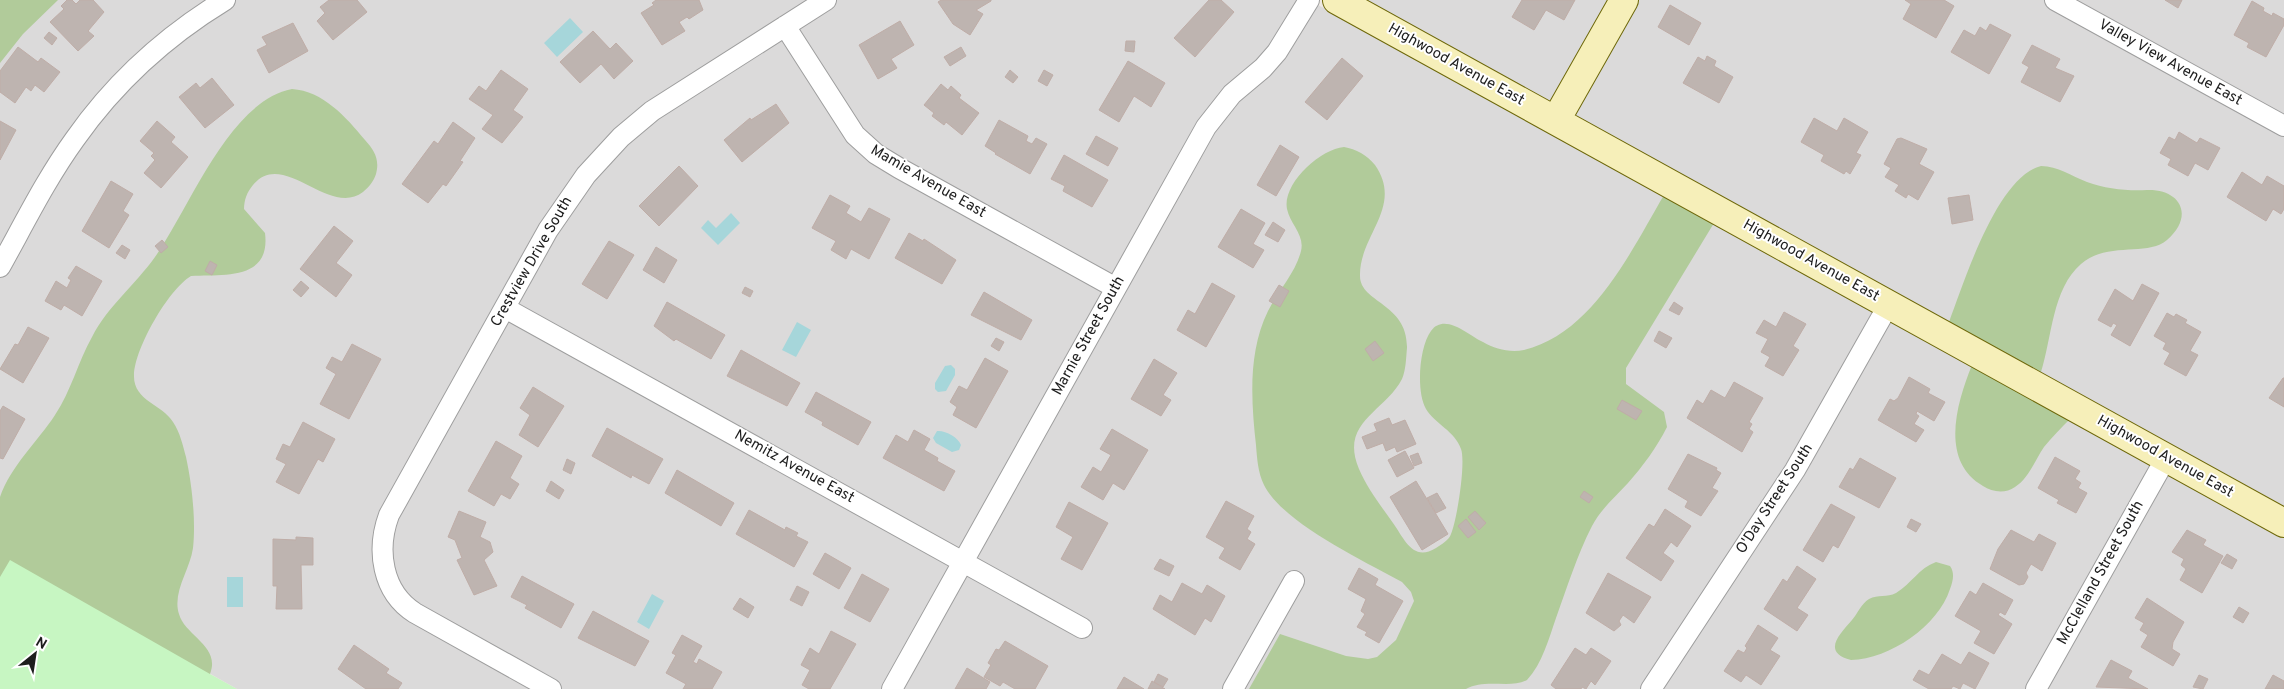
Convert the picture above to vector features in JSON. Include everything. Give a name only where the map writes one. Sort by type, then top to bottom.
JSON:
[{"type":"street","points":[[0,267],[63,156],[101,105],[156,50],[225,0]]},
{"type":"street","name":"Crestview Drive South","points":[[551,689],[415,613],[396,596],[386,577],[383,553],[385,528],[391,512],[559,212],[586,175],[612,146],[652,111],[826,0]]},
{"type":"street","name":"Marnie Street South","points":[[892,689],[1206,127],[1232,94],[1263,68],[1277,52],[1309,0]]},
{"type":"street","name":"Highwood Avenue East","points":[[1337,0],[2284,523]]},
{"type":"street","points":[[1556,120],[1624,0]]},
{"type":"street","name":"Valley View Avenue East","points":[[2055,0],[2284,126]]},
{"type":"street","name":"Mamie Avenue East","points":[[785,26],[846,122],[869,148],[899,168],[1116,288]]},
{"type":"street","name":"O'Day Street South","points":[[1651,689],[1798,465],[1889,304]]},
{"type":"street","name":"Nemitz Avenue East","points":[[505,308],[1082,628]]},
{"type":"street","name":"McClelland Street South","points":[[2036,689],[2166,458]]},
{"type":"street","points":[[1233,689],[1294,581]]},
{"type":"shaded area","points":[[0,0],[1309,0],[2284,537],[2284,689],[237,689],[10,560],[0,577]]},
{"type":"shaded area","points":[[1365,0],[2284,0],[2284,506],[1599,129]]},
{"type":"green space","points":[[0,0],[58,0],[23,34],[0,63]]},
{"type":"green space","points":[[292,89],[303,91],[324,100],[342,114],[375,155],[377,169],[374,179],[363,192],[350,198],[336,197],[278,174],[265,176],[253,185],[246,196],[244,209],[265,233],[265,249],[260,260],[253,267],[242,272],[191,276],[182,283],[163,306],[146,336],[140,350],[134,375],[138,391],[173,422],[186,457],[193,502],[194,537],[193,548],[180,589],[177,606],[183,622],[211,656],[210,674],[0,689],[0,497],[10,475],[61,406],[98,326],[155,257],[230,135],[249,114],[269,98]]},
{"type":"green space","points":[[1344,147],[1365,155],[1375,165],[1383,180],[1385,194],[1383,208],[1366,247],[1360,276],[1362,285],[1367,292],[1393,313],[1400,322],[1405,333],[1407,348],[1402,379],[1359,429],[1355,440],[1354,453],[1359,469],[1374,497],[1406,542],[1415,551],[1428,552],[1445,542],[1450,536],[1462,478],[1461,449],[1450,432],[1434,419],[1426,409],[1421,392],[1420,370],[1424,348],[1431,331],[1443,324],[1450,325],[1488,344],[1508,351],[1524,350],[1548,341],[1570,326],[1590,308],[1608,287],[1664,195],[1714,223],[1626,368],[1626,384],[1664,412],[1667,427],[1644,463],[1604,509],[1592,526],[1577,560],[1541,659],[1527,680],[1520,683],[1481,684],[1466,689],[1249,689],[1280,634],[1346,656],[1368,659],[1377,657],[1396,640],[1414,601],[1411,592],[1402,582],[1326,540],[1288,513],[1274,499],[1264,485],[1258,465],[1252,394],[1257,343],[1268,311],[1299,259],[1302,245],[1287,209],[1287,199],[1290,189],[1305,169],[1324,154]]},
{"type":"green space","points":[[2041,166],[2059,169],[2087,182],[2109,188],[2159,191],[2169,194],[2176,199],[2182,214],[2175,231],[2167,240],[2159,245],[2149,248],[2103,253],[2091,257],[2071,274],[2058,300],[2041,372],[1949,322],[1973,258],[1997,210],[2010,189],[2025,174]]},
{"type":"green space","points":[[1972,365],[2070,419],[2044,447],[2024,479],[2007,491],[1990,490],[1969,475],[1961,462],[1956,446],[1957,413]]},
{"type":"green space","points":[[10,560],[237,689],[0,689],[0,577]]},
{"type":"green space","points":[[1936,562],[1950,566],[1953,571],[1953,580],[1944,603],[1924,627],[1911,638],[1881,654],[1851,660],[1842,657],[1837,652],[1835,648],[1838,637],[1866,601],[1896,593],[1925,568]]},
{"type":"water","points":[[570,18],[583,32],[557,57],[544,43]]},
{"type":"water","points":[[731,213],[740,223],[718,245],[701,228],[708,220],[716,228]]},
{"type":"water","points":[[797,322],[811,330],[796,357],[782,350]]},
{"type":"water","points":[[951,365],[955,369],[955,375],[946,391],[938,392],[935,389],[935,383],[945,366]]},
{"type":"water","points":[[937,431],[947,433],[957,439],[961,445],[959,450],[952,452],[936,443],[933,438]]},
{"type":"water","points":[[227,577],[243,577],[243,607],[227,607]]},
{"type":"water","points":[[652,594],[664,601],[649,629],[637,622]]},
{"type":"building","points":[[67,0],[72,0],[76,4],[80,0],[93,0],[104,12],[88,31],[94,36],[78,51],[50,22],[64,9],[61,6]]},
{"type":"building","points":[[329,0],[357,0],[367,12],[333,40],[317,21],[325,13],[320,7]]},
{"type":"building","points":[[656,0],[699,0],[703,10],[689,19],[687,17],[679,22],[685,31],[662,45],[641,13],[654,5],[652,3]]},
{"type":"building","points":[[941,0],[991,1],[976,10],[983,14],[970,35],[953,24],[938,2]]},
{"type":"building","points":[[1209,0],[1221,0],[1234,12],[1195,57],[1174,38]]},
{"type":"building","points":[[1522,0],[1575,0],[1564,20],[1546,10],[1534,30],[1512,17]]},
{"type":"building","points":[[1905,0],[1944,0],[1954,6],[1936,38],[1903,19],[1911,4]]},
{"type":"building","points":[[2165,0],[2182,0],[2178,8]]},
{"type":"building","points":[[2252,1],[2264,8],[2263,11],[2272,16],[2273,13],[2284,19],[2284,25],[2266,57],[2247,47],[2249,43],[2234,35]]},
{"type":"building","points":[[1670,5],[1701,23],[1689,45],[1658,27]]},
{"type":"building","points":[[900,21],[914,45],[891,59],[897,68],[878,79],[859,45]]},
{"type":"building","points":[[293,23],[308,51],[269,73],[257,50],[267,45],[262,37]]},
{"type":"building","points":[[1990,24],[2011,35],[1989,74],[1951,52],[1964,30],[1975,36],[1980,27],[1986,31]]},
{"type":"building","points":[[593,31],[610,49],[616,43],[633,61],[614,79],[601,64],[580,83],[560,62]]},
{"type":"building","points":[[49,32],[57,38],[52,45],[44,38]]},
{"type":"building","points":[[1126,41],[1135,41],[1134,52],[1125,51]]},
{"type":"building","points":[[2032,45],[2060,59],[2055,68],[2074,76],[2060,102],[2021,82],[2029,67],[2022,63]]},
{"type":"building","points":[[18,47],[38,62],[41,58],[60,72],[44,92],[35,85],[31,91],[26,87],[15,103],[0,92],[0,71]]},
{"type":"building","points":[[961,47],[966,56],[950,66],[944,57]]},
{"type":"building","points":[[1707,56],[1716,61],[1714,66],[1733,77],[1719,103],[1683,83],[1698,57],[1705,61]]},
{"type":"building","points":[[1342,58],[1363,76],[1327,120],[1305,102]]},
{"type":"building","points":[[1128,61],[1165,83],[1151,107],[1134,96],[1119,122],[1099,110]]},
{"type":"building","points":[[501,70],[528,89],[513,110],[523,117],[502,143],[482,129],[493,115],[469,99],[479,86],[486,91]]},
{"type":"building","points":[[1010,70],[1018,77],[1013,83],[1005,77]]},
{"type":"building","points":[[1044,70],[1053,75],[1047,86],[1038,81]]},
{"type":"building","points":[[212,78],[234,105],[205,128],[179,97],[196,83],[200,88]]},
{"type":"building","points":[[941,84],[948,90],[951,86],[961,95],[959,98],[979,113],[962,135],[946,122],[944,125],[932,116],[934,113],[924,105]]},
{"type":"building","points":[[776,104],[789,123],[742,162],[724,140],[750,118],[751,120]]},
{"type":"building","points":[[1814,118],[1837,131],[1844,118],[1868,132],[1856,153],[1861,155],[1850,174],[1846,171],[1844,174],[1821,161],[1824,155],[1801,142]]},
{"type":"building","points":[[999,120],[1028,136],[1026,141],[1032,144],[1036,138],[1047,144],[1030,174],[995,154],[985,146]]},
{"type":"building","points":[[0,121],[16,130],[0,160]]},
{"type":"building","points":[[157,121],[175,137],[171,142],[188,157],[161,188],[144,173],[155,160],[151,156],[154,153],[140,141]]},
{"type":"building","points":[[453,122],[475,138],[460,161],[463,162],[446,186],[443,184],[428,203],[402,184],[434,141],[438,144]]},
{"type":"building","points":[[2179,132],[2197,143],[2200,138],[2220,148],[2208,170],[2195,163],[2188,176],[2168,165],[2171,159],[2160,153],[2169,137],[2175,140]]},
{"type":"building","points":[[1096,136],[1118,148],[1108,166],[1086,154]]},
{"type":"building","points":[[1901,138],[1927,149],[1919,164],[1934,172],[1918,200],[1908,194],[1906,198],[1895,191],[1899,185],[1885,177],[1891,168],[1884,164],[1897,139]]},
{"type":"building","points":[[1280,145],[1299,157],[1276,196],[1257,185]]},
{"type":"building","points":[[1064,155],[1108,180],[1092,207],[1063,191],[1065,186],[1051,179]]},
{"type":"building","points":[[679,166],[698,186],[659,226],[639,206]]},
{"type":"building","points":[[2242,172],[2262,185],[2267,176],[2284,186],[2284,209],[2281,214],[2273,209],[2266,221],[2227,197]]},
{"type":"building","points":[[111,181],[133,194],[123,211],[129,215],[109,248],[82,231]]},
{"type":"building","points":[[830,195],[850,206],[846,213],[861,222],[869,208],[890,219],[869,259],[851,249],[846,259],[831,250],[836,241],[812,228]]},
{"type":"building","points":[[1969,195],[1973,220],[1952,224],[1948,198]]},
{"type":"building","points":[[1241,209],[1265,223],[1253,244],[1264,250],[1253,268],[1218,247]]},
{"type":"building","points":[[1273,222],[1285,230],[1278,242],[1265,235]]},
{"type":"building","points":[[334,226],[353,241],[336,263],[352,275],[336,297],[300,269]]},
{"type":"building","points":[[909,233],[923,241],[924,239],[956,260],[942,284],[895,258]]},
{"type":"building","points":[[162,240],[168,247],[161,253],[155,246]]},
{"type":"building","points":[[609,241],[634,255],[607,299],[582,284]]},
{"type":"building","points":[[122,245],[130,250],[125,259],[116,253]]},
{"type":"building","points":[[656,247],[677,260],[664,283],[643,270]]},
{"type":"building","points":[[210,261],[217,265],[212,275],[205,271]]},
{"type":"building","points":[[76,266],[102,281],[82,316],[64,305],[61,310],[45,301],[56,281],[67,288],[71,280],[68,278]]},
{"type":"building","points":[[301,281],[309,288],[301,297],[293,290]]},
{"type":"building","points":[[1212,283],[1235,296],[1206,347],[1177,330],[1188,310],[1195,314]]},
{"type":"building","points":[[2142,284],[2159,293],[2130,346],[2111,335],[2117,325],[2113,323],[2111,327],[2098,320],[2115,289],[2133,301]]},
{"type":"building","points":[[1279,285],[1289,291],[1280,307],[1269,301]]},
{"type":"building","points":[[745,287],[753,291],[750,297],[742,293]]},
{"type":"building","points":[[984,292],[1032,320],[1021,340],[971,315]]},
{"type":"building","points":[[667,302],[725,335],[711,359],[676,339],[674,341],[654,326]]},
{"type":"building","points":[[1674,302],[1683,308],[1679,315],[1669,310]]},
{"type":"building","points":[[1784,312],[1806,324],[1793,346],[1799,350],[1783,376],[1765,366],[1770,357],[1761,352],[1768,339],[1756,333],[1764,320],[1776,327]]},
{"type":"building","points":[[2167,313],[2174,317],[2176,314],[2187,320],[2185,323],[2201,332],[2190,351],[2198,355],[2186,376],[2164,364],[2170,353],[2163,349],[2166,343],[2154,336]]},
{"type":"building","points":[[28,327],[49,338],[23,383],[0,369],[15,344],[18,345]]},
{"type":"building","points":[[1659,331],[1672,338],[1666,348],[1654,341]]},
{"type":"building","points":[[996,338],[1004,342],[999,351],[991,346]]},
{"type":"building","points":[[1375,341],[1384,353],[1373,361],[1365,349]]},
{"type":"building","points":[[352,344],[381,359],[349,419],[320,404],[336,374],[326,368],[332,357],[342,362]]},
{"type":"building","points":[[741,350],[800,383],[787,406],[727,376]]},
{"type":"building","points":[[985,358],[1008,371],[976,428],[953,415],[957,407],[950,402],[959,386],[967,390]]},
{"type":"building","points":[[1154,359],[1177,373],[1163,395],[1171,400],[1161,416],[1131,399]]},
{"type":"building","points":[[1909,377],[1930,389],[1928,393],[1945,402],[1934,421],[1917,411],[1916,414],[1919,416],[1914,424],[1924,430],[1916,442],[1878,420],[1890,399],[1894,401],[1898,398]]},
{"type":"building","points":[[2284,378],[2284,407],[2269,398]]},
{"type":"building","points":[[1734,382],[1763,398],[1749,422],[1752,424],[1749,429],[1753,432],[1742,452],[1687,418],[1697,400],[1703,404],[1711,390],[1725,398]]},
{"type":"building","points":[[533,387],[564,406],[538,447],[519,435],[530,415],[520,408]]},
{"type":"building","points":[[816,392],[871,422],[858,445],[822,425],[823,422],[805,412]]},
{"type":"building","points":[[1622,400],[1642,411],[1636,420],[1617,409]]},
{"type":"building","points":[[3,406],[25,419],[3,459],[0,458],[0,411]]},
{"type":"building","points":[[1389,418],[1392,425],[1405,420],[1416,444],[1397,452],[1395,447],[1386,451],[1383,443],[1367,449],[1362,437],[1377,431],[1374,424]]},
{"type":"building","points":[[303,422],[335,439],[323,462],[318,459],[299,494],[276,482],[286,464],[276,459],[283,444],[290,447]]},
{"type":"building","points":[[607,428],[663,459],[649,484],[632,475],[631,478],[592,456]]},
{"type":"building","points":[[1112,429],[1148,450],[1124,490],[1113,483],[1103,500],[1081,487],[1093,467],[1101,472],[1111,455],[1100,449]]},
{"type":"building","points":[[914,430],[930,439],[924,450],[938,458],[937,461],[955,471],[944,491],[883,458],[896,435],[908,442]]},
{"type":"building","points":[[496,441],[522,456],[510,478],[519,484],[510,499],[501,494],[494,506],[468,491]]},
{"type":"building","points":[[1405,451],[1414,468],[1397,477],[1388,460]]},
{"type":"building","points":[[1418,453],[1422,463],[1414,466],[1410,456]]},
{"type":"building","points":[[1688,454],[1717,468],[1716,470],[1721,473],[1712,488],[1718,491],[1701,516],[1685,507],[1688,501],[1668,489]]},
{"type":"building","points":[[2055,457],[2080,471],[2075,479],[2081,483],[2078,488],[2087,493],[2076,513],[2057,503],[2059,500],[2038,488]]},
{"type":"building","points":[[1860,458],[1896,478],[1879,508],[1839,487],[1850,468],[1853,470]]},
{"type":"building","points":[[567,459],[575,463],[571,474],[563,470]]},
{"type":"building","points":[[677,470],[734,503],[721,526],[665,493]]},
{"type":"building","points":[[551,481],[564,490],[559,499],[546,491]]},
{"type":"building","points":[[1416,481],[1448,534],[1422,550],[1390,497]]},
{"type":"building","points":[[1584,491],[1593,497],[1589,503],[1580,497]]},
{"type":"building","points":[[1437,493],[1446,508],[1436,513],[1427,498]]},
{"type":"building","points":[[1226,501],[1254,516],[1247,529],[1251,532],[1247,539],[1255,544],[1240,570],[1219,558],[1225,548],[1206,537]]},
{"type":"building","points":[[1069,502],[1108,523],[1082,570],[1061,559],[1073,537],[1056,527]]},
{"type":"building","points":[[1831,504],[1855,517],[1838,548],[1833,545],[1823,562],[1803,550]]},
{"type":"building","points":[[1665,509],[1691,526],[1677,547],[1671,542],[1663,553],[1674,561],[1661,581],[1626,558],[1649,524],[1654,527]]},
{"type":"building","points":[[749,510],[785,530],[786,527],[798,533],[796,536],[808,542],[794,567],[736,534]]},
{"type":"building","points":[[459,511],[486,522],[480,537],[490,542],[493,552],[484,560],[497,586],[474,595],[457,560],[462,558],[455,540],[448,537]]},
{"type":"building","points":[[1475,511],[1486,523],[1479,530],[1468,517]]},
{"type":"building","points":[[1466,519],[1476,532],[1468,538],[1458,526]]},
{"type":"building","points":[[1911,519],[1921,524],[1916,532],[1907,527]]},
{"type":"building","points":[[2011,530],[2034,542],[2039,534],[2056,543],[2042,571],[2031,564],[2026,573],[2028,577],[2024,584],[2019,585],[1990,569],[1998,549]]},
{"type":"building","points":[[2187,530],[2206,540],[2203,545],[2223,556],[2202,593],[2180,580],[2186,569],[2181,565],[2184,559],[2172,552]]},
{"type":"building","points":[[296,537],[313,538],[313,565],[301,565],[302,609],[276,609],[277,586],[273,586],[273,539],[296,540]]},
{"type":"building","points":[[825,553],[851,568],[839,589],[813,574]]},
{"type":"building","points":[[2227,554],[2237,560],[2232,569],[2221,563]]},
{"type":"building","points":[[1160,559],[1174,566],[1169,576],[1154,569]]},
{"type":"building","points":[[1797,566],[1816,579],[1797,608],[1808,615],[1797,631],[1764,609],[1783,579],[1787,582]]},
{"type":"building","points":[[1359,568],[1378,579],[1375,585],[1403,601],[1379,643],[1365,635],[1367,632],[1357,627],[1365,614],[1361,611],[1366,599],[1348,589]]},
{"type":"building","points":[[1608,573],[1651,597],[1634,623],[1623,615],[1619,621],[1621,625],[1614,631],[1586,613]]},
{"type":"building","points":[[862,574],[889,589],[870,622],[844,608]]},
{"type":"building","points":[[522,576],[574,604],[561,628],[525,608],[527,605],[511,597]]},
{"type":"building","points":[[1182,583],[1202,594],[1207,585],[1225,596],[1211,622],[1205,618],[1195,635],[1153,609],[1160,595],[1172,602]]},
{"type":"building","points":[[1983,583],[2013,600],[2005,615],[2000,612],[1998,615],[2012,624],[1994,654],[1974,643],[1981,631],[1955,616],[1970,591],[1976,595]]},
{"type":"building","points":[[797,586],[809,592],[802,606],[790,600]]},
{"type":"building","points":[[740,598],[754,607],[748,618],[733,609]]},
{"type":"building","points":[[2147,598],[2184,622],[2173,642],[2172,649],[2180,654],[2173,666],[2141,647],[2148,635],[2140,630],[2144,623],[2135,618]]},
{"type":"building","points":[[2239,607],[2249,613],[2243,623],[2233,617]]},
{"type":"building","points":[[593,611],[649,641],[635,666],[578,638]]},
{"type":"building","points":[[1758,625],[1778,638],[1770,650],[1780,656],[1761,685],[1746,675],[1741,682],[1724,671],[1738,650],[1744,653],[1747,648],[1745,646]]},
{"type":"building","points":[[831,631],[856,644],[830,689],[809,689],[802,685],[810,670],[801,665],[810,648],[819,654]]},
{"type":"building","points":[[682,635],[702,646],[693,662],[697,664],[699,659],[722,672],[712,689],[683,689],[686,684],[666,673],[676,655],[672,653]]},
{"type":"building","points":[[1005,641],[1048,666],[1035,689],[1015,689],[1003,682],[1000,686],[984,677],[991,665],[988,663],[996,649],[999,650]]},
{"type":"building","points":[[354,645],[389,669],[386,673],[402,683],[398,689],[366,689],[338,669]]},
{"type":"building","points":[[1575,648],[1586,655],[1591,648],[1611,661],[1595,685],[1591,681],[1586,689],[1582,687],[1581,689],[1556,689],[1551,685]]},
{"type":"building","points":[[1969,652],[1989,663],[1975,689],[1963,683],[1960,689],[1953,686],[1951,689],[1929,689],[1913,680],[1919,670],[1929,675],[1942,654],[1961,665]]},
{"type":"building","points":[[2111,660],[2132,671],[2128,678],[2148,689],[2096,687]]},
{"type":"building","points":[[967,668],[990,682],[986,689],[955,689]]},
{"type":"building","points":[[1158,674],[1168,679],[1163,687],[1154,682]]},
{"type":"building","points":[[2199,675],[2208,679],[2203,689],[2193,687]]},
{"type":"building","points":[[2273,675],[2284,681],[2284,689],[2265,689]]},
{"type":"building","points":[[1124,677],[1144,689],[1117,689]]},
{"type":"building","points":[[1152,681],[1165,689],[1148,689]]}]
